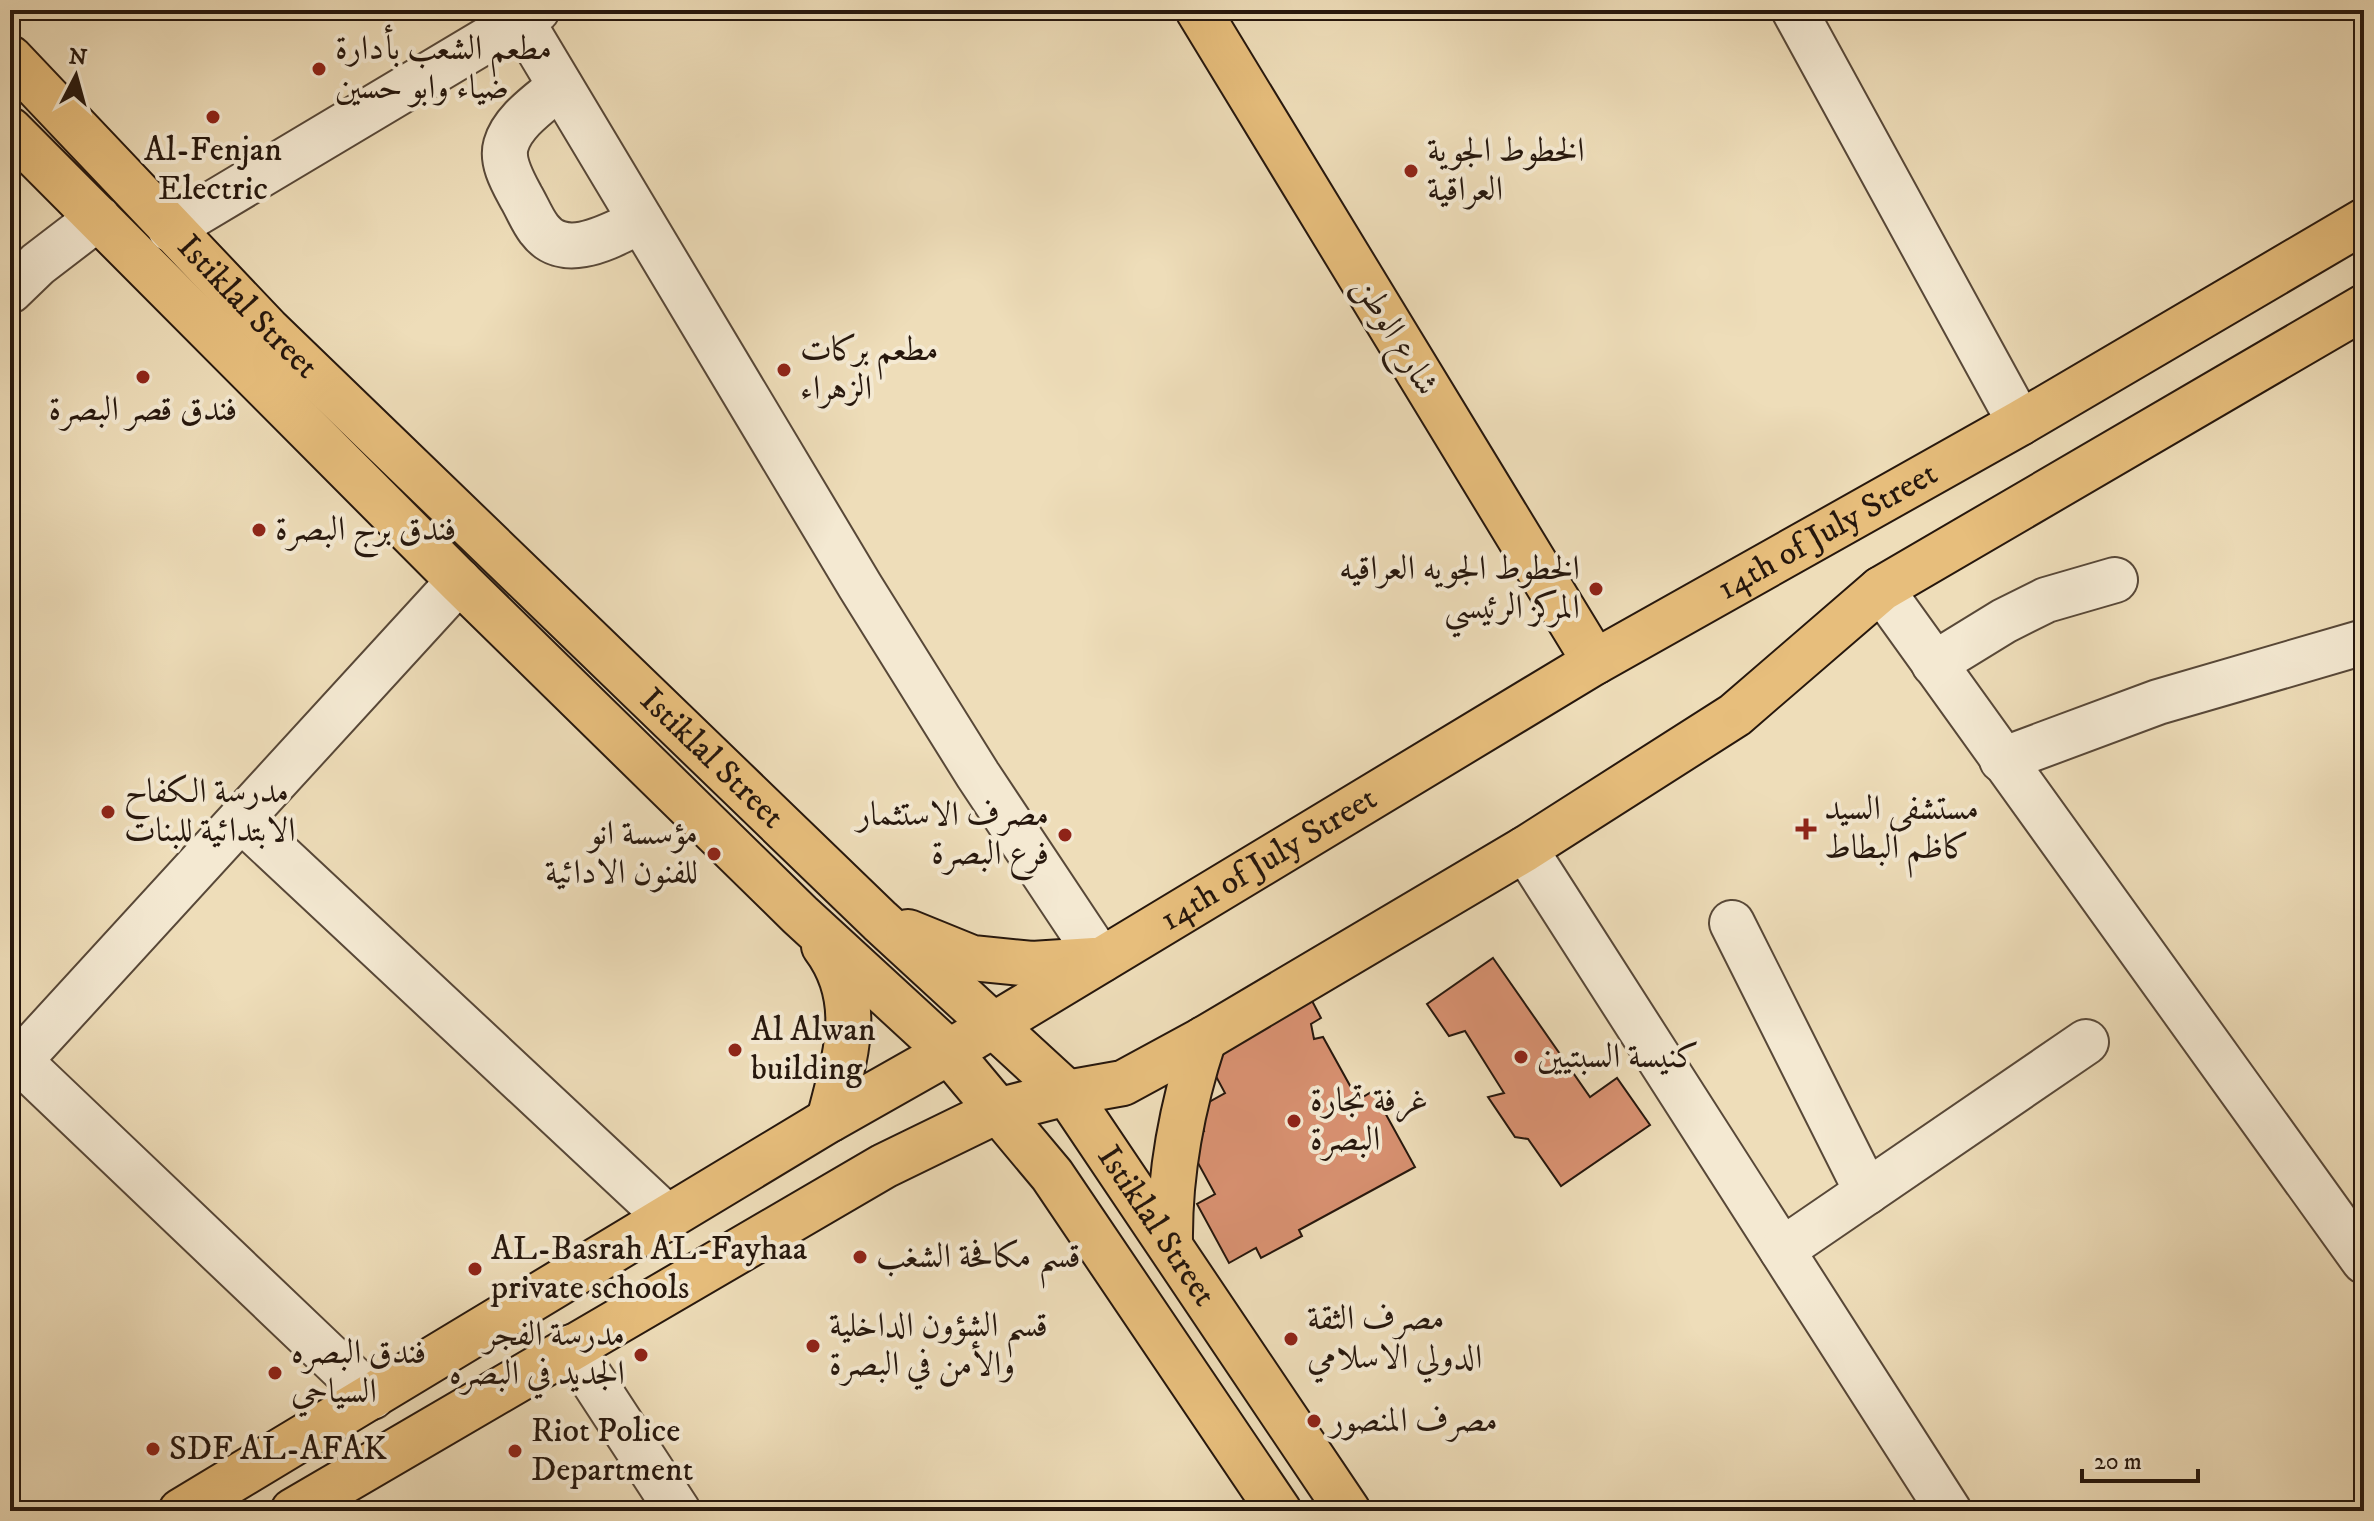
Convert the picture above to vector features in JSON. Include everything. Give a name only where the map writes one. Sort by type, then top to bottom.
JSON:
[{"type":"main road","name":"شارع الوطن","points":[[1198,10],[1595,662]]},
{"type":"main road","name":"Istiklal Street","points":[[10,58],[267,329],[880,921],[1067,1093],[1348,1511]]},
{"type":"main road","name":"Istiklal Street","points":[[10,130],[459,581],[800,915],[949,1052],[1052,1175],[1276,1510]]},
{"type":"main road","name":"14th of July Street","points":[[181,1511],[1595,662],[2020,423],[2364,221]]},
{"type":"main road","points":[[293,1511],[884,1166],[997,1111],[1123,1083],[1204,1039],[1525,849],[1735,715],[1881,589],[2364,307]]},
{"type":"main road","points":[[800,915],[829,952],[842,980],[849,1008],[850,1030],[829,1120]]},
{"type":"main road","points":[[880,921],[972,958],[1032,964],[1101,960]]},
{"type":"main road","points":[[1170,1243],[1171,1178],[1176,1145],[1204,1039]]},
{"type":"street","points":[[1794,10],[2020,423]]},
{"type":"street","points":[[170,229],[524,13],[560,86],[936,707],[1101,960]]},
{"type":"street","points":[[560,86],[517,125],[506,145],[505,161],[512,179],[541,232],[571,245],[593,244],[641,221]]},
{"type":"street","points":[[19,265],[98,218]]},
{"type":"street","points":[[1934,664],[2004,621],[2046,600],[2115,580]]},
{"type":"street","points":[[372,1397],[13,1061],[459,581]]},
{"type":"street","points":[[1881,589],[2364,1261]]},
{"type":"street","points":[[2002,760],[2158,702],[2364,642]]},
{"type":"street","points":[[241,819],[668,1218]]},
{"type":"street","points":[[1525,849],[1949,1511]]},
{"type":"street","points":[[1732,923],[1867,1192]]},
{"type":"street","points":[[1782,1250],[2086,1042]]},
{"type":"street","points":[[571,1347],[678,1511]]},
{"type":"building","name":"كنيسة السبتيين","points":[[1493,958],[1590,1097],[1617,1078],[1650,1125],[1561,1186],[1528,1139],[1515,1137],[1488,1097],[1504,1093],[1465,1031],[1449,1036],[1427,1004]]},
{"type":"building","name":"غرفة تجارة البصرة","points":[[1310,997],[1321,1018],[1311,1024],[1314,1039],[1323,1037],[1358,1100],[1373,1091],[1415,1167],[1299,1230],[1302,1236],[1261,1258],[1256,1248],[1229,1263],[1197,1204],[1215,1194],[1186,1141],[1204,1131],[1193,1111],[1225,1093],[1204,1054]]},
{"type":"place","name":"مطعم الشعب بأدارة ضياء وابو حسين","points":[[319,69]]},
{"type":"place","name":"Al-Fenjan Electric","points":[[213,117]]},
{"type":"place","name":"الخطوط الجوية العراقية","points":[[1411,171]]},
{"type":"place","name":"مطعم بركات الزهراء","points":[[784,370]]},
{"type":"place","name":"فندق قصر البصرة","points":[[143,377]]},
{"type":"place","name":"فندق برج البصرة","points":[[259,530]]},
{"type":"place","name":"الخطوط الجويه العراقيه المركز الرئيسي","points":[[1596,589]]},
{"type":"place","name":"مدرسة الكفاح الابتدائية للبنات","points":[[108,812]]},
{"type":"place","name":"مستشفى السيد كاظم البطاط","points":[[1806,829]]},
{"type":"place","name":"مصرف الاستثمار فرع البصرة","points":[[1065,835]]},
{"type":"place","name":"مؤسسة انو للفنون الادائية","points":[[714,854]]},
{"type":"place","name":"Al Alwan building","points":[[735,1050]]},
{"type":"place","name":"كنيسة السبتيين","points":[[1521,1057]]},
{"type":"place","name":"غرفة تجارة البصرة","points":[[1294,1121]]},
{"type":"place","name":"قسم مكافحة الشغب","points":[[860,1257]]},
{"type":"place","name":"AL-Basrah AL-Fayhaa private schools","points":[[475,1269]]},
{"type":"place","name":"مصرف الثقة الدولي الاسلامي","points":[[1291,1339]]},
{"type":"place","name":"قسم الشؤون الداخلية والأمن في البصرة","points":[[813,1346]]},
{"type":"place","name":"مدرسة الفجر الجديد في البصره","points":[[641,1355]]},
{"type":"place","name":"فندق البصره السياحي","points":[[275,1373]]},
{"type":"place","name":"مصرف المنصور","points":[[1314,1421]]},
{"type":"place","name":"SDF AL-AFAK","points":[[153,1449]]},
{"type":"place","name":"Riot Police Department","points":[[515,1451]]}]
